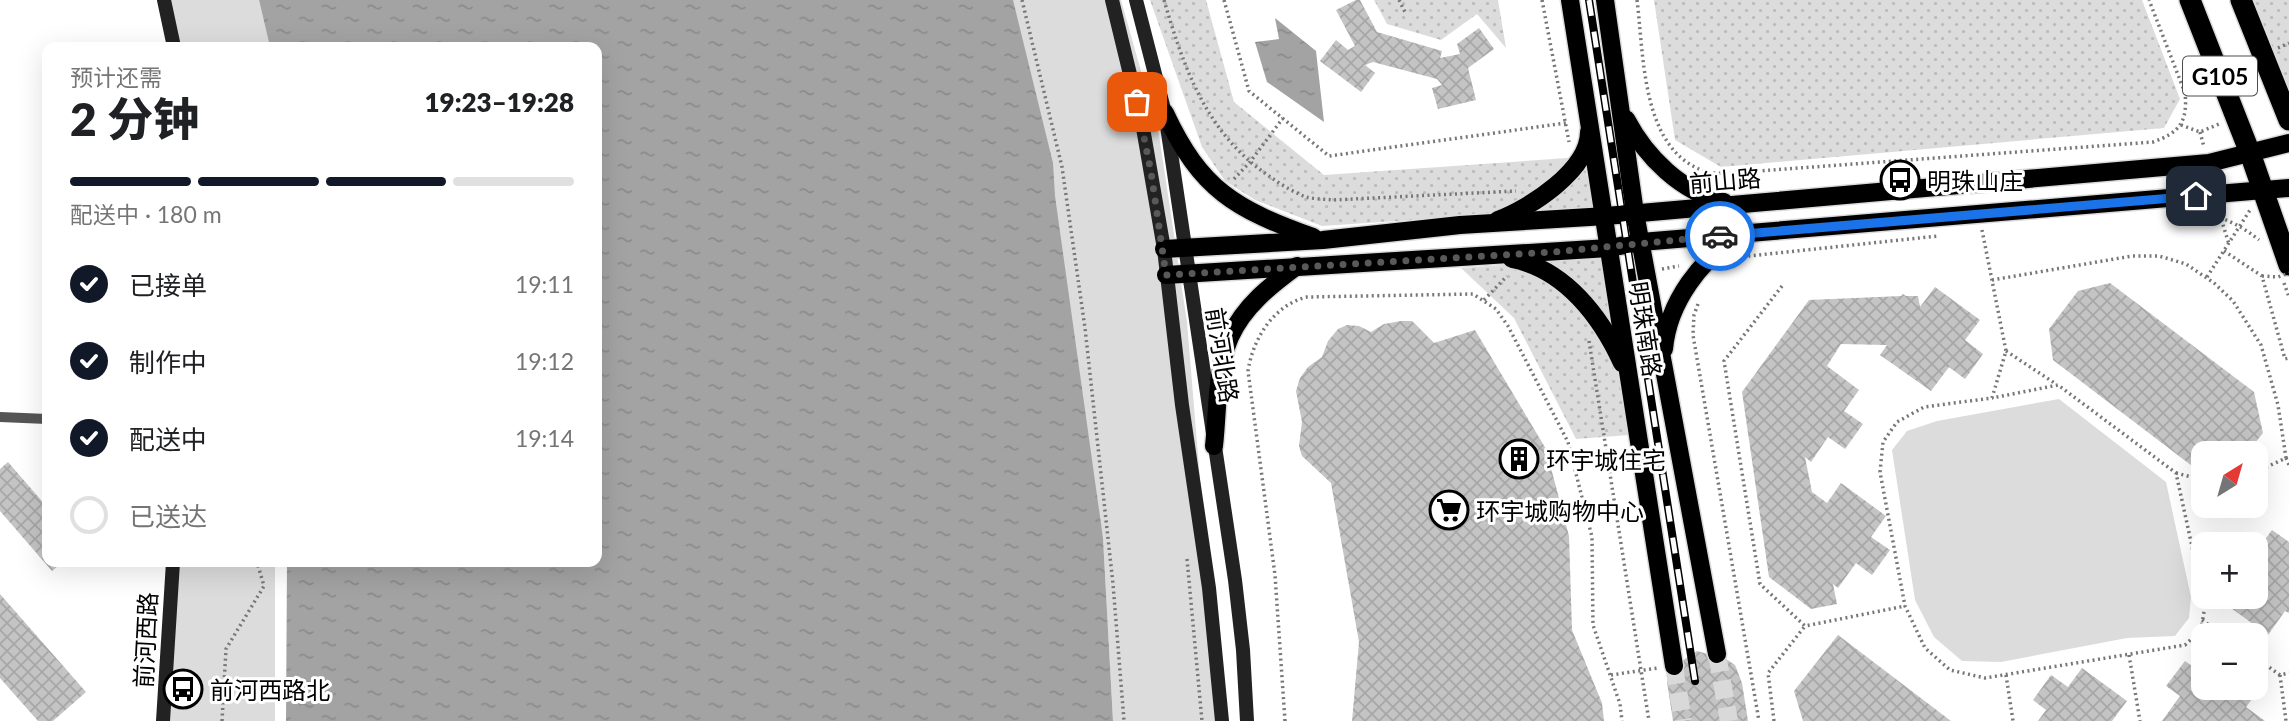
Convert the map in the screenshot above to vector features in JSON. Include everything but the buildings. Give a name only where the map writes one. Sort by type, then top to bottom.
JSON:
[{"type":"highway","name":"G105","points":[[2190,0],[2250,153],[2284,267]]},
{"type":"highway","name":"G105","points":[[2241,0],[2289,120]]},
{"type":"main road","points":[[164,0],[173,42]]},
{"type":"main road","name":"前河北路","points":[[1112,0],[1143,128],[1164,249],[1182,405],[1209,587],[1222,721]]},
{"type":"main road","name":"前河北路","points":[[1136,0],[1165,113],[1240,627],[1247,721]]},
{"type":"main road","name":"明珠南路","points":[[1570,0],[1674,666]]},
{"type":"main road","name":"明珠南路","points":[[1605,0],[1635,213],[1717,654]]},
{"type":"main road","points":[[1620,104],[1645,150],[1662,167],[1696,192],[1712,199],[1742,203]]},
{"type":"main road","points":[[1165,113],[1179,144],[1220,193],[1261,217],[1323,240]]},
{"type":"main road","points":[[1485,224],[1532,202],[1567,174],[1584,152],[1589,137],[1589,118]]},
{"type":"main road","name":"前山路","points":[[1164,249],[1323,240],[2209,163],[2289,143]]},
{"type":"main road","points":[[1166,275],[1609,248],[1641,242],[2289,188]]},
{"type":"main road","points":[[1663,363],[1667,331],[1686,288],[1711,258],[1746,234]]},
{"type":"main road","points":[[1491,256],[1521,260],[1547,272],[1582,300],[1609,338],[1631,387]]},
{"type":"main road","points":[[1214,446],[1222,366],[1230,338],[1244,314],[1260,295],[1297,266]]},
{"type":"main road","name":"前河西路","points":[[163,721],[173,567]]},
{"type":"lane","points":[[0,417],[42,419]]},
{"type":"path","points":[[1022,0],[1062,167],[1085,328],[1113,584],[1124,721]]},
{"type":"path","points":[[1164,0],[1192,80],[1211,119],[1231,144],[1284,186],[1307,197],[1333,200],[1523,191]]},
{"type":"path","points":[[1224,0],[1249,91],[1329,156],[1566,122]]},
{"type":"path","points":[[1399,0],[1405,12]]},
{"type":"path","points":[[1542,0],[1566,122],[1568,149]]},
{"type":"path","points":[[1637,0],[1649,95],[1657,126],[1668,144],[1684,161],[1706,172],[1731,173],[2153,142],[2170,136],[2181,125],[2187,109],[2185,93],[2149,0]]},
{"type":"path","points":[[2277,48],[2289,43]]},
{"type":"path","points":[[1220,193],[1251,162],[1283,118]]},
{"type":"path","points":[[2206,278],[2263,191]]},
{"type":"path","points":[[1979,214],[2006,351],[1992,398]]},
{"type":"path","points":[[2200,214],[2240,226],[2263,244]]},
{"type":"path","points":[[1733,262],[1749,256],[1941,236]]},
{"type":"path","points":[[2224,251],[2262,276],[2277,277],[2289,274]]},
{"type":"path","points":[[1992,280],[2132,256],[2159,256],[2186,264],[2233,301],[2261,345],[2278,405],[2289,465]]},
{"type":"path","points":[[2284,267],[2289,297]]},
{"type":"path","points":[[2262,276],[2285,359],[2289,358]]},
{"type":"path","points":[[1782,286],[1724,361],[1760,584],[1805,626]]},
{"type":"path","points":[[1285,721],[1275,575],[1248,371],[1251,353],[1261,333],[1275,315],[1292,301],[1307,297],[1473,293],[1496,309],[1508,326],[1568,442],[1592,537],[1594,625],[1620,704],[1622,721]]},
{"type":"path","points":[[1700,298],[1694,315],[1693,335],[1759,721]]},
{"type":"path","points":[[1587,332],[1649,721]]},
{"type":"path","points":[[2006,351],[2058,385],[2176,473],[2191,477]]},
{"type":"path","points":[[2058,385],[1924,408],[1897,422],[1883,442],[1880,472],[1905,606],[1925,648],[1950,670],[1986,678],[2185,645],[2201,630],[2205,606],[2176,473]]},
{"type":"path","points":[[2268,466],[2286,458]]},
{"type":"path","points":[[222,721],[226,649],[264,586],[258,567]]},
{"type":"path","points":[[1774,721],[1768,674],[1805,626],[1905,606]]},
{"type":"path","points":[[2202,620],[2206,623]]},
{"type":"path","points":[[2129,655],[2140,721]]},
{"type":"path","points":[[1611,675],[1674,666]]},
{"type":"path","points":[[2268,666],[2280,675],[2286,721]]},
{"type":"path","points":[[2280,675],[2289,673]]},
{"type":"path","points":[[2006,675],[2013,721]]},
{"type":"shaded area","points":[[163,0],[259,0],[269,42],[172,42]]},
{"type":"shaded area","points":[[1008,0],[1121,0],[1159,135],[1187,322],[1220,721],[1113,721],[1103,538]]},
{"type":"shaded area","points":[[1150,0],[1206,0],[1234,102],[1324,175],[1582,157],[1595,208],[1322,226],[1255,200],[1225,181],[1202,147]]},
{"type":"shaded area","points":[[1374,0],[1498,0],[1506,48],[1477,14],[1441,40],[1387,24]]},
{"type":"shaded area","points":[[1654,0],[2142,0],[2180,99],[2164,128],[1721,167],[1675,140]]},
{"type":"shaded area","points":[[2249,0],[2289,0],[2289,101]]},
{"type":"shaded area","points":[[1601,258],[1629,435],[1576,439],[1514,318],[1461,268]]},
{"type":"shaded area","points":[[2059,399],[2166,482],[2191,597],[2189,618],[2175,636],[2127,638],[2001,662],[1962,661],[1934,637],[1915,600],[1892,450],[1907,431],[1937,421]]},
{"type":"shaded area","points":[[173,567],[275,567],[275,721],[164,721]]},
{"type":"water","points":[[259,0],[1013,0],[1053,163],[1055,196],[1103,538],[1113,721],[286,721],[287,567],[602,567],[602,42],[269,42]]},
{"type":"water","points":[[1275,18],[1316,51],[1324,122],[1267,82],[1255,42],[1279,39]]},
{"type":"tunnel","points":[[1717,654],[1729,721]]},
{"type":"tunnel","points":[[1674,666],[1683,721]]},
{"type":"railway","points":[[1589,0],[1695,681]]},
{"type":"way so far","points":[[1137,102],[1164,249],[1166,275],[1553,252],[1720,236]]},
{"type":"place","name":"明珠山庄","points":[[1900,180]]},
{"type":"place","name":"环宇城住宅","points":[[1519,459]]},
{"type":"place","name":"环宇城购物中心","points":[[1449,510]]},
{"type":"place","name":"前河西路北","points":[[183,689]]},
{"type":"route","points":[[1720,236],[2196,196]]}]
